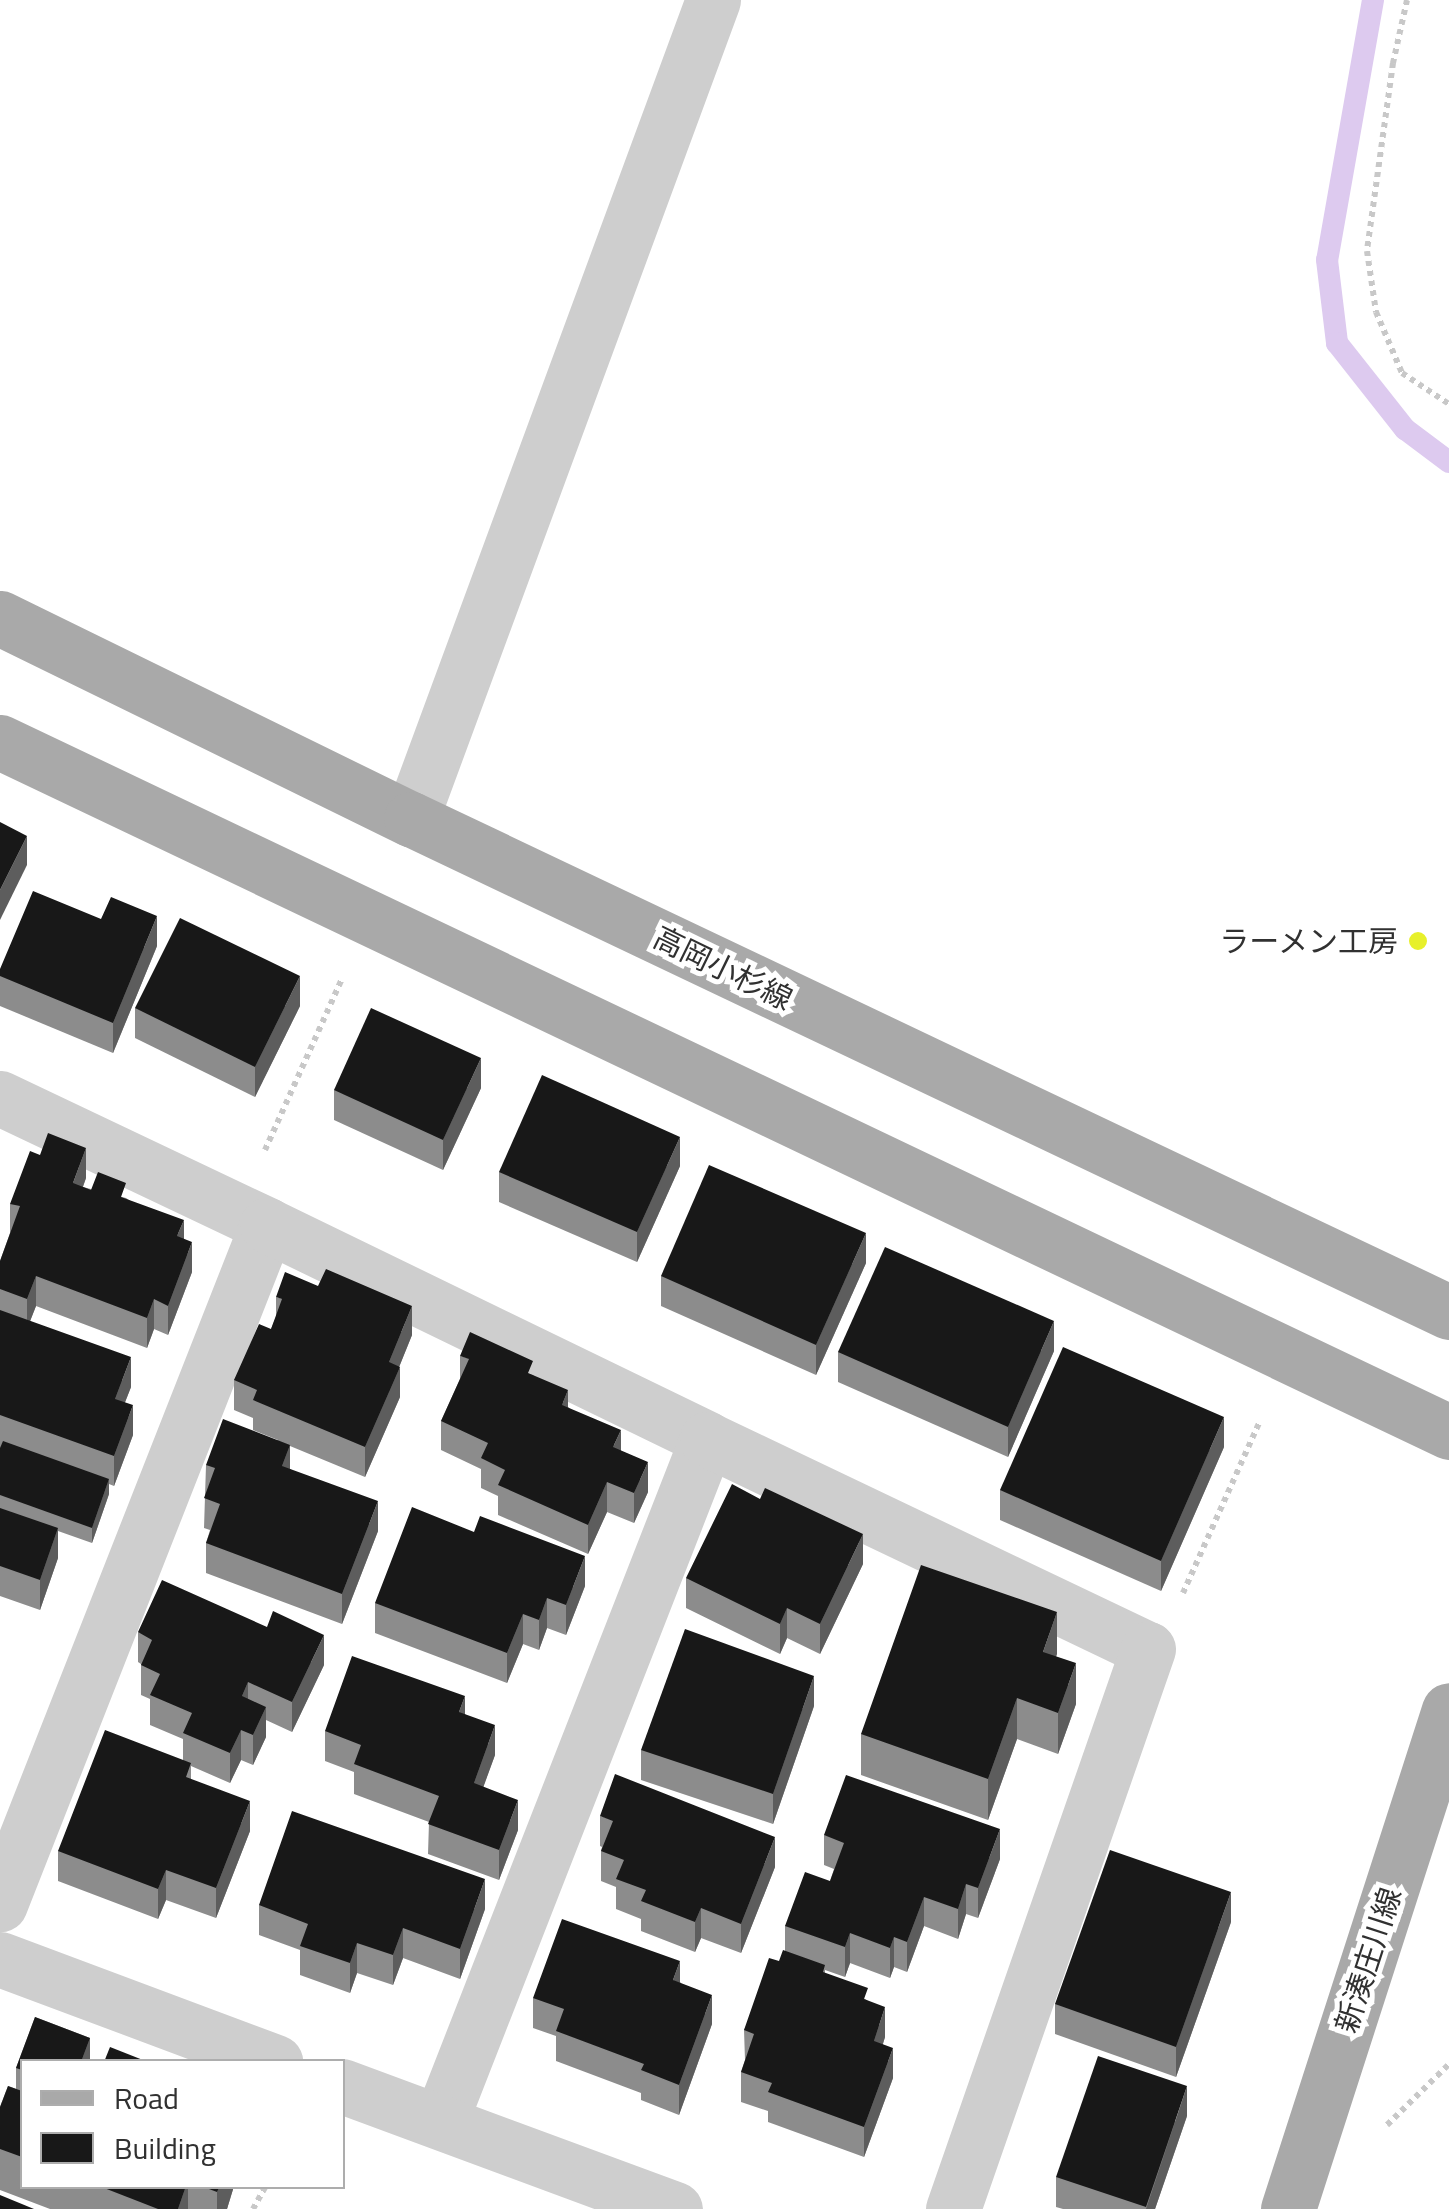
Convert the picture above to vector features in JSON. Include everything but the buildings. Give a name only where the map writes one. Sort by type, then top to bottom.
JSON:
[{"type":"main road","name":"高岡小杉線","points":[[0,618],[410,819],[1449,1312]]},
{"type":"main road","points":[[0,742],[1449,1432]]},
{"type":"main road","name":"新湊庄川線","points":[[1288,2209],[1449,1710]]},
{"type":"street","points":[[410,819],[714,0]]},
{"type":"street","points":[[0,1098],[1148,1649],[952,2209]]},
{"type":"street","points":[[0,1904],[267,1225]]},
{"type":"street","points":[[440,2122],[707,1440]]},
{"type":"street","points":[[0,1959],[267,2059]]},
{"type":"street","points":[[345,2087],[675,2209]]},
{"type":"path","points":[[1407,0],[1393,63],[1367,251],[1376,312],[1402,374],[1449,404]]},
{"type":"path","points":[[267,1225],[248,1188],[344,973]]},
{"type":"path","points":[[1148,1649],[1169,1623],[1260,1421]]},
{"type":"waterway","points":[[1373,0],[1327,260],[1337,343],[1405,429],[1449,462]]},
{"type":"place","name":"ラーメン工房","points":[[1418,941]]}]
